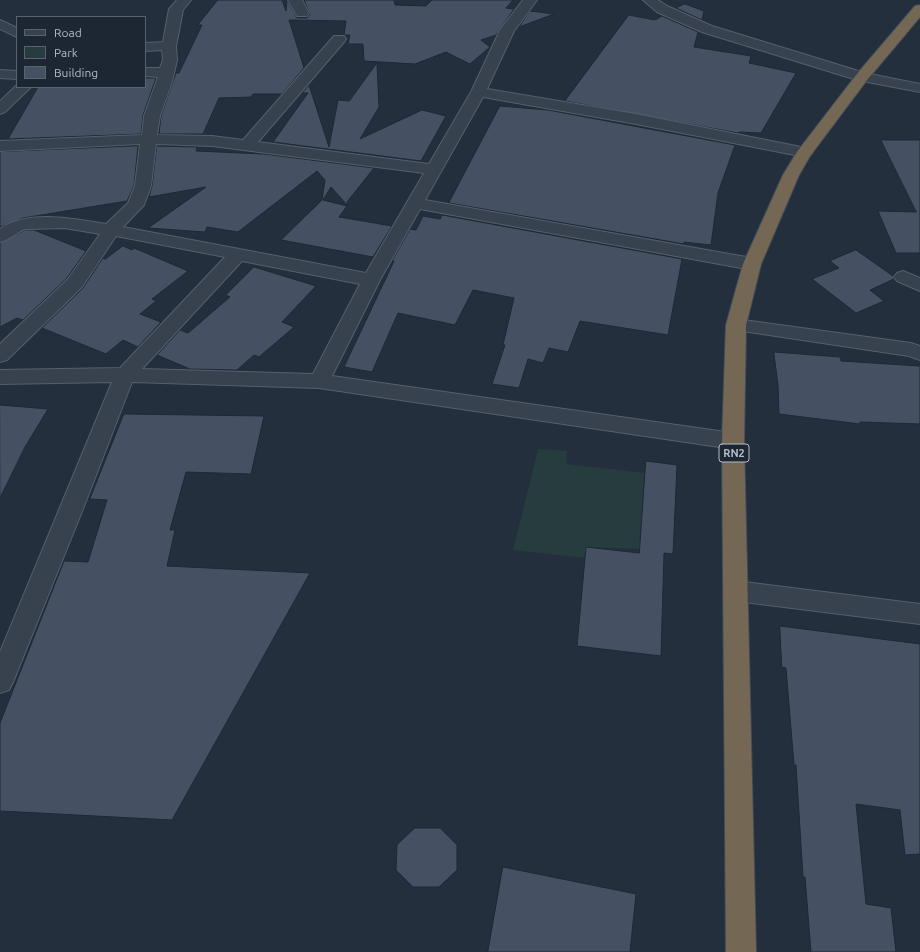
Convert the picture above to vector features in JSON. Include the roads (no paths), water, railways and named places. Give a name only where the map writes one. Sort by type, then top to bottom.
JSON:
[{"type":"highway","name":"RN2","points":[[741,952],[734,441],[736,325],[752,264],[791,175],[805,152],[862,77],[920,9]]},
{"type":"street","points":[[295,0],[302,13]]},
{"type":"street","points":[[319,381],[371,280],[478,92],[508,30],[530,0]]},
{"type":"street","points":[[650,0],[662,9],[707,29],[862,77],[920,88]]},
{"type":"street","points":[[0,355],[75,282],[106,240],[110,230],[136,205],[143,186],[152,116],[165,82],[170,60],[169,46],[176,3]]},
{"type":"street","points":[[0,24],[16,32]]},
{"type":"street","points":[[247,144],[339,39]]},
{"type":"street","points":[[146,46],[169,46]]},
{"type":"street","points":[[146,72],[166,73]]},
{"type":"street","points":[[0,74],[16,75]]},
{"type":"street","points":[[0,110],[23,88]]},
{"type":"street","points":[[478,92],[636,119],[805,152]]},
{"type":"street","points":[[0,146],[150,139],[212,141],[247,144],[434,169]]},
{"type":"street","points":[[416,203],[752,264]]},
{"type":"street","points":[[0,237],[14,227],[65,223],[110,230],[371,280]]},
{"type":"street","points":[[0,682],[72,510],[125,375],[238,254]]},
{"type":"street","points":[[903,277],[920,285]]},
{"type":"street","points":[[736,325],[911,350],[920,353]]},
{"type":"street","points":[[0,377],[125,375],[319,381],[734,441]]},
{"type":"street","points":[[736,591],[920,614]]}]
